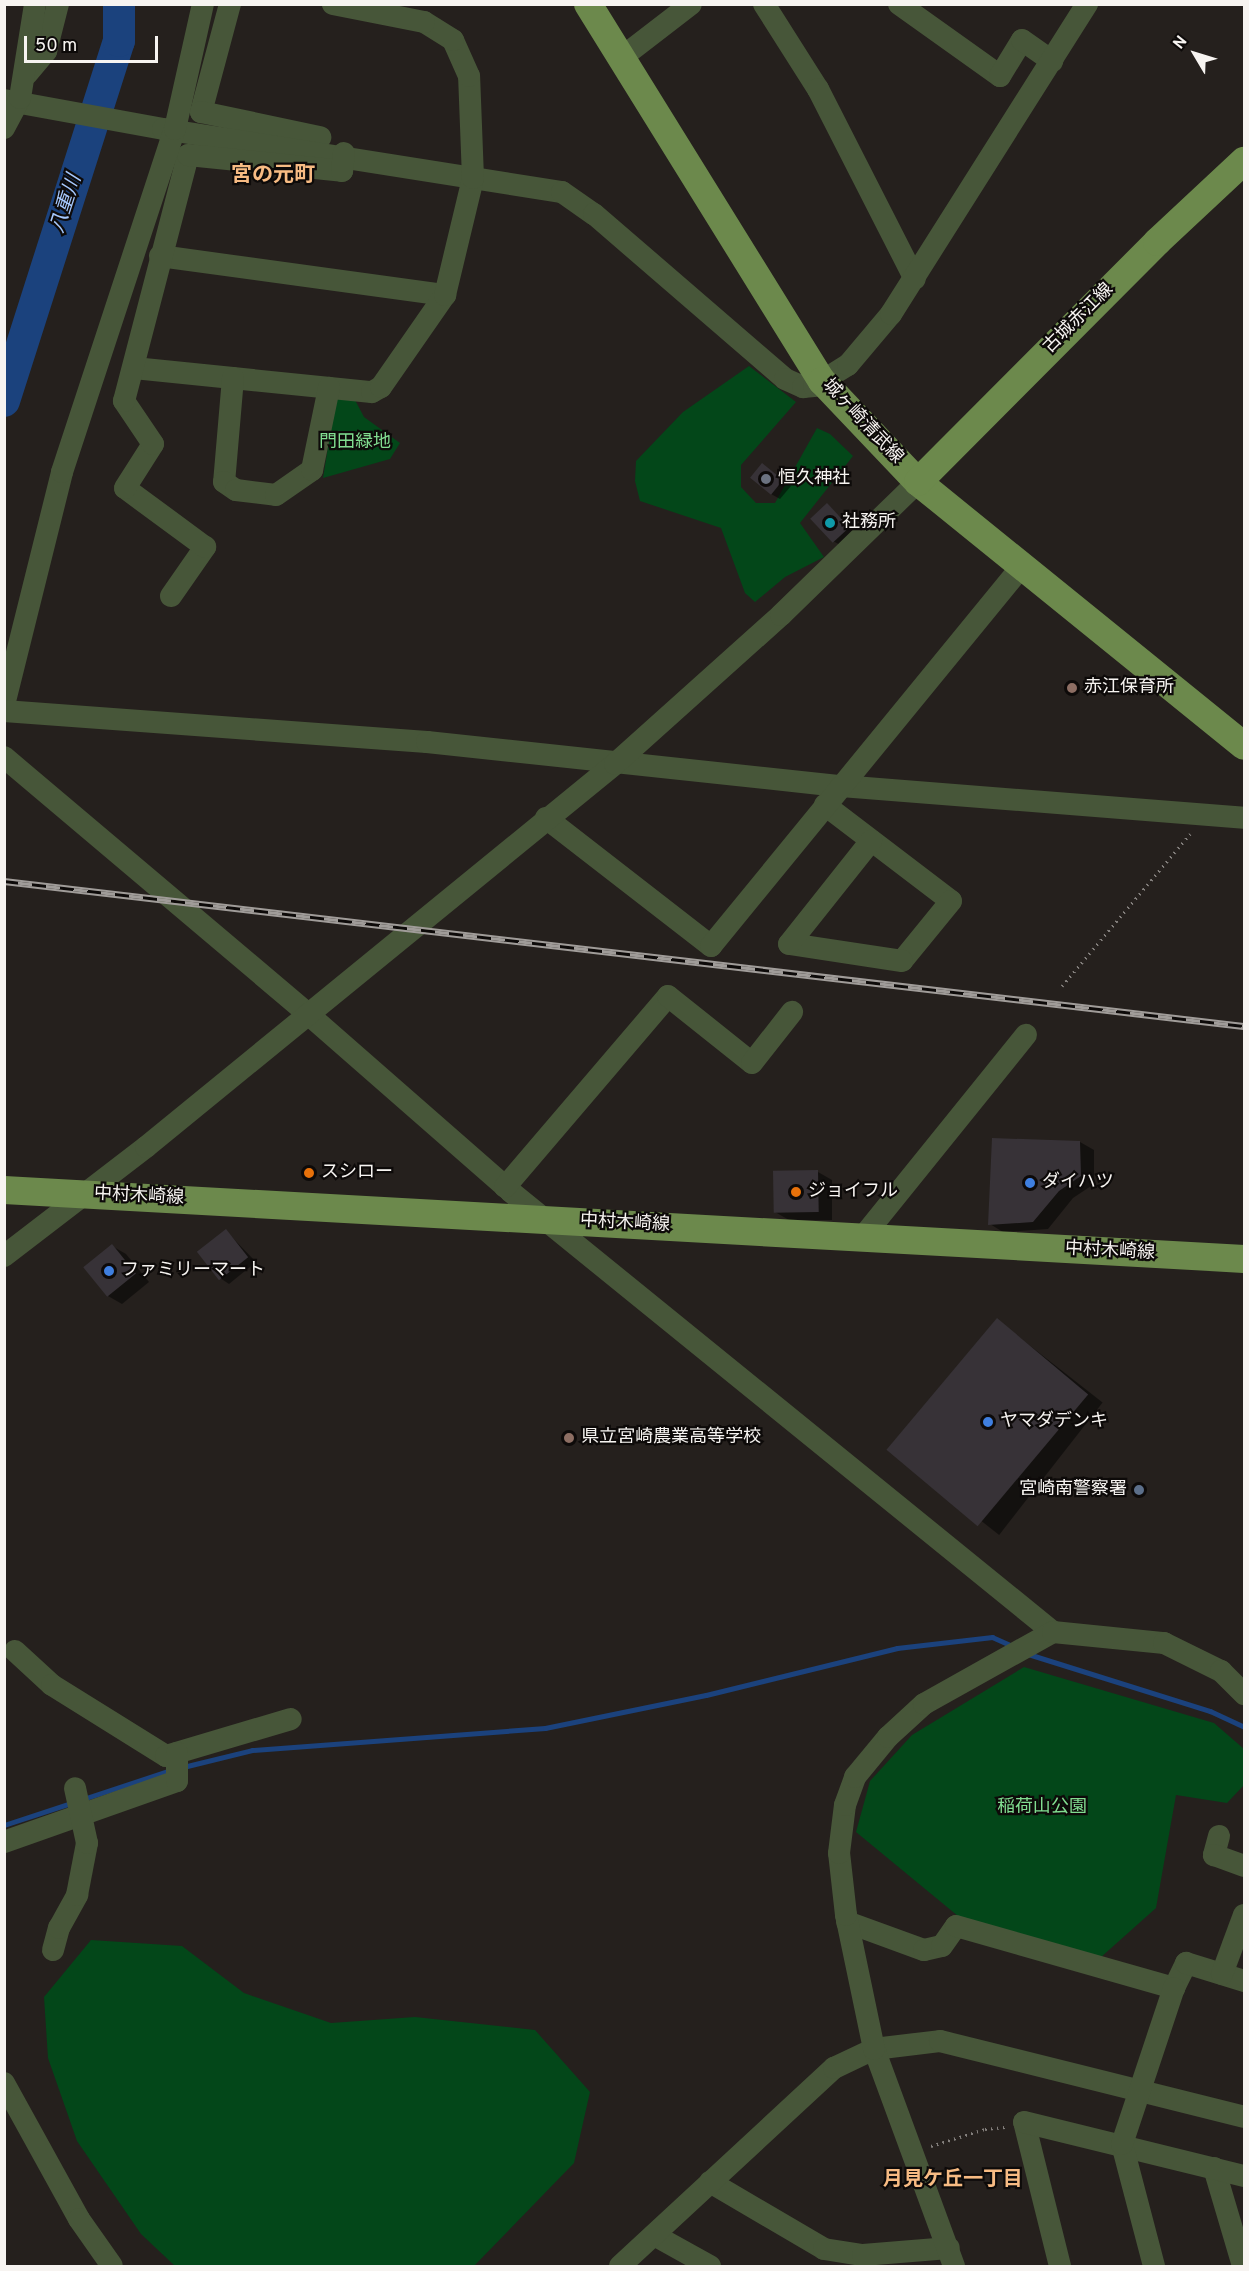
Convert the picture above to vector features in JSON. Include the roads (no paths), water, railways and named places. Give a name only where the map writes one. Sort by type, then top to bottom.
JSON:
[{"type":"main road","name":"城ヶ崎清武線","points":[[588,4],[822,381],[918,482],[1245,746]]},
{"type":"main road","name":"古城赤江線","points":[[918,482],[1157,242],[1245,161]]},
{"type":"main road","name":"中村木崎線","points":[[4,1190],[1245,1259]]},
{"type":"street","points":[[24,77],[35,4]]},
{"type":"street","points":[[4,128],[10,101],[24,77],[46,51],[58,4]]},
{"type":"street","points":[[4,705],[62,472],[169,129],[203,4]]},
{"type":"street","points":[[171,596],[205,547],[125,488],[153,444],[124,401],[188,155],[342,171],[344,156],[344,145],[337,141],[201,112],[230,4]]},
{"type":"street","points":[[134,368],[372,392],[381,387],[445,295],[473,178],[470,76],[453,40],[424,22],[333,4]]},
{"type":"street","points":[[621,58],[691,4]]},
{"type":"street","points":[[764,4],[818,89],[915,279]]},
{"type":"street","points":[[10,101],[562,192],[594,214],[784,379],[803,387],[822,381],[860,355],[915,279],[1087,4]]},
{"type":"street","points":[[910,8],[1000,76],[1022,40],[1052,61]]},
{"type":"street","points":[[160,256],[445,295]]},
{"type":"street","points":[[233,378],[224,482],[236,490],[276,495],[312,470],[329,388]]},
{"type":"street","points":[[4,1256],[85,1194],[615,764],[781,615],[918,482]]},
{"type":"street","points":[[546,818],[711,946],[1022,566]]},
{"type":"street","points":[[4,711],[427,742],[615,764],[841,786],[1245,818]]},
{"type":"street","points":[[4,757],[308,1014],[505,1188],[1053,1632],[1164,1643],[1221,1671],[1245,1694]]},
{"type":"street","points":[[825,806],[951,901],[902,961],[789,944],[871,841]]},
{"type":"street","points":[[505,1188],[668,996],[752,1063],[792,1012]]},
{"type":"street","points":[[861,1238],[1026,1035]]},
{"type":"street","points":[[710,2182],[823,2258],[863,2255],[952,2257],[874,2049],[847,1922],[839,1853],[845,1805],[855,1777],[888,1737],[924,1704],[1053,1632]]},
{"type":"street","points":[[15,1651],[52,1685],[166,1756],[291,1719]]},
{"type":"street","points":[[4,1842],[80,1804],[177,1781],[177,1754]]},
{"type":"street","points":[[53,1950],[59,1928],[77,1895],[87,1843],[80,1804]]},
{"type":"street","points":[[1219,1836],[1214,1855],[1245,1866]]},
{"type":"street","points":[[1222,1974],[1245,1916]]},
{"type":"street","points":[[847,1922],[924,1950],[942,1946],[956,1926],[1174,1988]]},
{"type":"street","points":[[1154,2266],[1122,2144],[1174,1988],[1186,1963],[1245,1981]]},
{"type":"street","points":[[620,2266],[834,2068],[874,2049],[940,2041],[1245,2117]]},
{"type":"street","points":[[4,2083],[78,2219],[112,2266]]},
{"type":"street","points":[[1060,2266],[1024,2122],[1122,2144],[1245,2176]]},
{"type":"street","points":[[1214,2168],[1242,2266]]},
{"type":"street","points":[[654,2235],[710,2266]]},
{"type":"waterway","name":"八重川","points":[[4,401],[119,41],[119,4]]},
{"type":"waterway","points":[[183,1767],[252,1750],[545,1728],[706,1695],[897,1648],[992,1637],[1014,1647]]},
{"type":"waterway","points":[[1028,1654],[1210,1711],[1244,1727]]},
{"type":"waterway","points":[[83,1799],[171,1770]]},
{"type":"waterway","points":[[4,1825],[71,1803]]},
{"type":"railway","points":[[4,881],[1244,1026]]},
{"type":"place","name":"恒久神社","points":[[766,479]]},
{"type":"place","name":"社務所","points":[[830,523]]},
{"type":"place","name":"赤江保育所","points":[[1072,688]]},
{"type":"place","name":"スシロー","points":[[309,1173]]},
{"type":"place","name":"ダイハツ","points":[[1030,1183]]},
{"type":"place","name":"ジョイフル","points":[[796,1192]]},
{"type":"place","name":"ファミリーマート","points":[[109,1271]]},
{"type":"place","name":"ヤマダデンキ","points":[[988,1422]]},
{"type":"place","name":"県立宮崎農業高等学校","points":[[569,1438]]},
{"type":"place","name":"宮崎南警察署","points":[[1139,1490]]},
{"type":"district","name":"宮の元町","points":[[273,176]]},
{"type":"district","name":"月見ケ丘一丁目","points":[[953,2180]]},
{"type":"park label","name":"門田緑地","points":[[355,443]]},
{"type":"park label","name":"稲荷山公園","points":[[1042,1808]]}]
